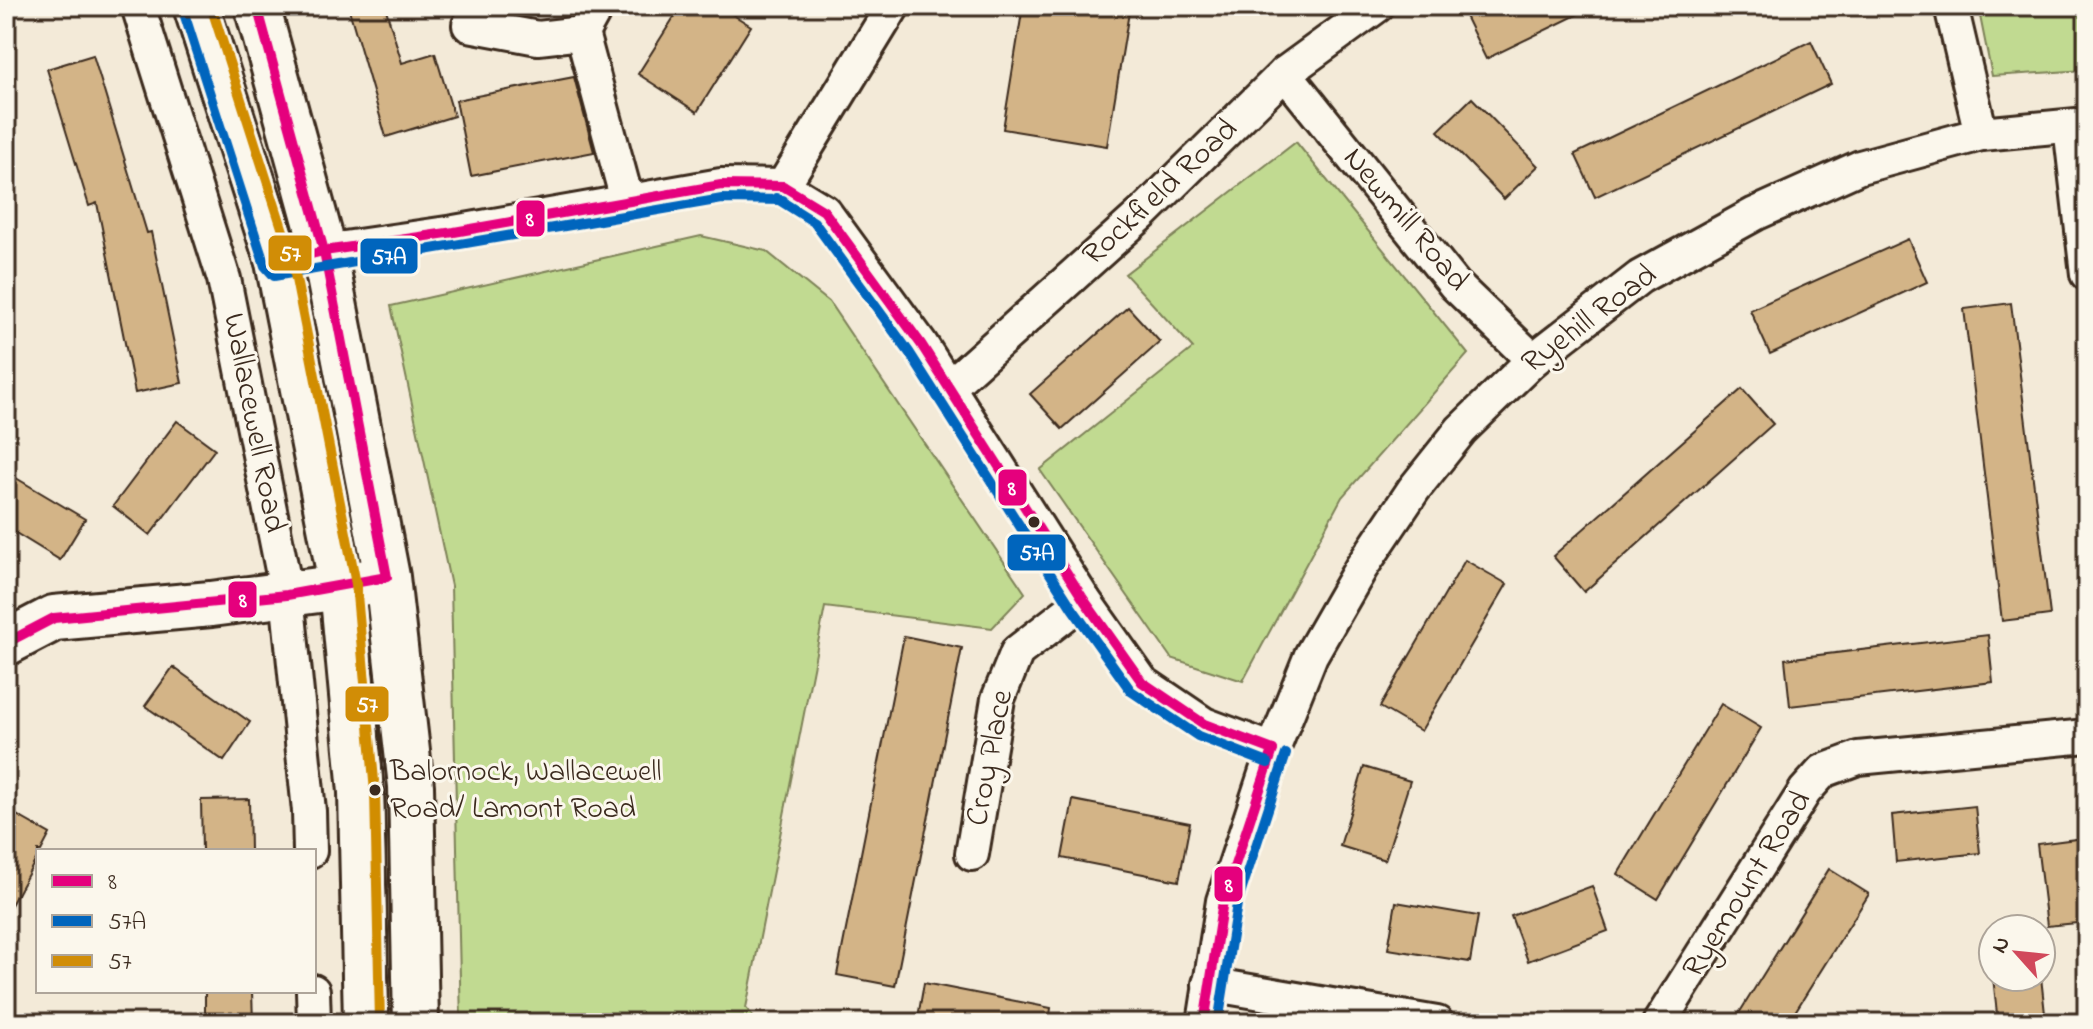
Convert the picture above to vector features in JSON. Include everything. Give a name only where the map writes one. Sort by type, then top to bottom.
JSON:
[{"type":"street","name":"Wallacewell Road","points":[[138,6],[224,279],[287,595],[309,811],[310,849]]},
{"type":"street","name":"Wallacewell Road","points":[[196,6],[278,262],[342,587],[361,792],[366,1023]]},
{"type":"street","points":[[257,6],[324,251],[387,577],[411,786],[416,1023]]},
{"type":"street","points":[[783,186],[893,6]]},
{"type":"street","name":"Rockfield Road","points":[[949,387],[1144,212],[1285,73],[1377,6]]},
{"type":"street","points":[[1951,6],[1981,134]]},
{"type":"street","points":[[469,25],[538,38],[590,20],[627,200]]},
{"type":"street","name":"Newmill Road","points":[[1285,73],[1455,285],[1533,360]]},
{"type":"street","points":[[2078,125],[2087,274]]},
{"type":"street","name":"Ryehill Road","points":[[1204,1023],[1223,901],[1273,750],[1311,655],[1379,541],[1414,489],[1461,430],[1533,360],[1640,277],[1755,214],[1860,167],[1981,134],[2078,125]]},
{"type":"street","points":[[278,262],[324,251],[454,232],[721,185],[783,186],[824,211],[921,344],[1084,600],[1142,682],[1204,724],[1273,750]]},
{"type":"street","points":[[6,643],[54,618],[287,595],[387,577]]},
{"type":"street","name":"Croy Place","points":[[972,854],[998,699],[1017,652],[1084,600]]},
{"type":"street","name":"Ryemount Road","points":[[1659,1023],[1805,791],[1823,771],[1858,758],[2087,736]]},
{"type":"street","points":[[1209,984],[1437,1023]]},
{"type":"street","points":[[313,993],[314,1023]]},
{"type":"green space","points":[[1978,6],[2087,6],[2087,70],[1992,76]]},
{"type":"green space","points":[[1296,142],[1468,354],[1342,497],[1243,681],[1171,658],[1040,470],[1193,348],[1125,274]]},
{"type":"green space","points":[[701,236],[766,251],[829,302],[1025,593],[992,628],[825,607],[746,1008],[758,1023],[461,1023],[451,586],[391,306]]},
{"type":"building","points":[[348,6],[385,6],[402,63],[435,53],[454,116],[386,137]]},
{"type":"building","points":[[681,6],[719,6],[751,26],[697,112],[638,74]]},
{"type":"building","points":[[1023,6],[1130,6],[1107,146],[1003,129]]},
{"type":"building","points":[[1486,6],[1595,6],[1486,59],[1465,16]]},
{"type":"building","points":[[1811,41],[1831,84],[1595,197],[1575,154]]},
{"type":"building","points":[[93,55],[147,233],[151,232],[182,383],[135,393],[97,203],[89,206],[47,69]]},
{"type":"building","points":[[574,77],[594,152],[471,176],[456,100]]},
{"type":"building","points":[[1472,98],[1538,166],[1504,199],[1438,131]]},
{"type":"building","points":[[1908,239],[1927,282],[1770,354],[1750,310]]},
{"type":"building","points":[[2011,303],[2050,615],[2002,621],[1964,309]]},
{"type":"building","points":[[1128,307],[1160,342],[1062,429],[1030,394]]},
{"type":"building","points":[[1742,389],[1773,424],[1584,592],[1553,556]]},
{"type":"building","points":[[177,421],[215,449],[150,535],[113,506]]},
{"type":"building","points":[[6,472],[85,519],[60,560],[6,527]]},
{"type":"building","points":[[1465,560],[1507,584],[1421,731],[1380,707]]},
{"type":"building","points":[[1988,635],[1993,682],[1790,706],[1785,659]]},
{"type":"building","points":[[904,636],[962,648],[895,986],[837,975]]},
{"type":"building","points":[[173,667],[250,722],[224,761],[145,706]]},
{"type":"building","points":[[1721,704],[1761,728],[1658,899],[1618,874]]},
{"type":"building","points":[[1364,767],[1410,781],[1385,860],[1340,846]]},
{"type":"building","points":[[249,799],[250,849],[202,849],[201,800]]},
{"type":"building","points":[[1073,800],[1190,823],[1179,881],[1062,858]]},
{"type":"building","points":[[1975,806],[1980,853],[1896,862],[1892,815]]},
{"type":"building","points":[[6,809],[50,834],[42,849],[36,849],[36,860],[6,914]]},
{"type":"building","points":[[2084,838],[2087,922],[2057,925],[2057,913],[2045,913],[2037,844]]},
{"type":"building","points":[[1829,869],[1869,894],[1788,1023],[1733,1023]]},
{"type":"building","points":[[1592,886],[1608,931],[1528,961],[1511,916]]},
{"type":"building","points":[[1396,902],[1478,916],[1470,962],[1388,949]]},
{"type":"building","points":[[924,983],[1051,1008],[1049,1023],[917,1023]]},
{"type":"building","points":[[205,993],[252,993],[253,1023],[205,1023]]},
{"type":"building","points":[[1995,993],[2043,993],[2046,1023],[1998,1023]]},
{"type":"transit line","name":"57","points":[[211,6],[292,259],[356,584],[375,792],[380,1023]]},
{"type":"transit line","name":"8","points":[[6,643],[54,618],[287,595],[387,577],[324,251],[257,6]]},
{"type":"transit line","name":"57A","points":[[183,10],[265,266],[274,276],[722,199],[783,200]]},
{"type":"transit line","name":"8","points":[[278,262],[324,251],[454,232],[721,185],[783,186]]},
{"type":"transit line","name":"8","points":[[783,186],[824,211],[921,344],[1084,600],[1142,682],[1204,724],[1273,750]]},
{"type":"transit line","name":"57A","points":[[776,198],[814,222],[909,352],[1072,608],[1131,691],[1198,736],[1268,763]]},
{"type":"transit line","name":"8","points":[[1204,1023],[1223,901],[1273,750]]},
{"type":"transit line","name":"57A","points":[[1218,1023],[1237,904],[1286,754]]},
{"type":"place","name":"Balornock, Wallacewell Road/ Lamont Road","points":[[375,790]]}]
